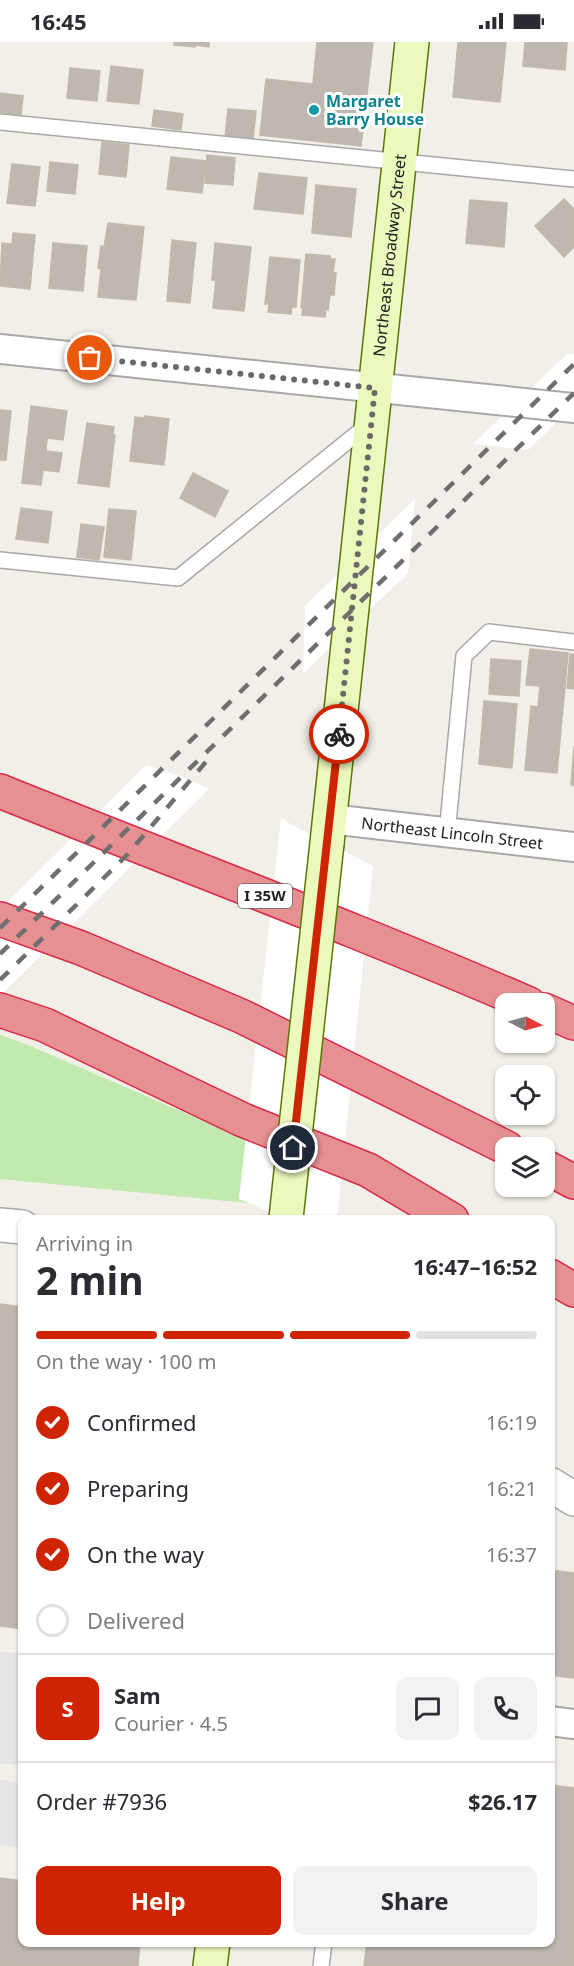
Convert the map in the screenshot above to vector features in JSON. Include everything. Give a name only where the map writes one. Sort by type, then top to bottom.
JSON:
[{"type":"highway","name":"I 35W","points":[[0,791],[384,942],[503,993]]},
{"type":"highway","points":[[0,920],[81,948],[241,1016],[495,1142]]},
{"type":"highway","points":[[0,1010],[45,1025],[243,1120],[368,1170],[444,1215]]},
{"type":"highway","points":[[555,1015],[574,1023]]},
{"type":"highway","points":[[555,1172],[574,1182]]},
{"type":"highway","points":[[555,1279],[574,1290]]},
{"type":"main road","name":"Northeast Broadway Street","points":[[286,1215],[412,42]]},
{"type":"main road","points":[[210,1966],[212,1947]]},
{"type":"street","points":[[0,349],[574,408]]},
{"type":"street","name":"Northeast Lincoln Street","points":[[328,831],[447,834],[574,847]]},
{"type":"street","points":[[0,1225],[18,1227]]},
{"type":"street","points":[[555,1487],[574,1499]]},
{"type":"street","points":[[555,1722],[574,1724]]},
{"type":"lane","points":[[0,122],[574,179]]},
{"type":"lane","points":[[0,560],[178,578],[372,422]]},
{"type":"lane","points":[[447,834],[464,656],[489,632],[574,642]]},
{"type":"lane","points":[[321,1966],[323,1947]]},
{"type":"green space","points":[[0,1035],[26,1044],[254,1143],[248,1203],[0,1179]]},
{"type":"shaded area","points":[[0,1651],[18,1653],[18,1765],[0,1763]]},
{"type":"shaded area","points":[[0,1780],[18,1782],[18,1847],[0,1845]]},
{"type":"pier","points":[[568,353],[574,354],[574,405],[528,450],[473,444]]},
{"type":"pier","points":[[415,499],[408,573],[303,674],[305,606]]},
{"type":"pier","points":[[146,765],[180,776],[209,789],[0,996],[0,909]]},
{"type":"pier","points":[[281,817],[373,866],[337,1215],[277,1215],[239,1199]]},
{"type":"building","points":[[174,42],[209,42],[209,47],[174,45]]},
{"type":"building","name":"Margaret Barry House","points":[[317,42],[373,42],[361,146],[260,135],[266,79],[313,84]]},
{"type":"building","points":[[458,42],[506,42],[500,102],[453,97]]},
{"type":"building","points":[[525,42],[567,42],[565,70],[523,66]]},
{"type":"building","points":[[111,66],[143,70],[139,104],[107,101]]},
{"type":"building","points":[[70,68],[100,71],[97,101],[67,98]]},
{"type":"building","points":[[0,93],[23,96],[21,115],[0,112]]},
{"type":"building","points":[[228,109],[256,111],[253,140],[225,138]]},
{"type":"building","points":[[154,110],[183,114],[181,130],[152,126]]},
{"type":"building","points":[[102,142],[129,145],[126,177],[99,174]]},
{"type":"building","points":[[207,155],[235,158],[233,185],[205,183]]},
{"type":"building","points":[[171,157],[206,161],[202,193],[167,189]]},
{"type":"building","points":[[50,162],[78,165],[75,194],[47,191]]},
{"type":"building","points":[[12,164],[40,167],[35,206],[7,203]]},
{"type":"building","points":[[259,173],[307,178],[303,214],[254,209]]},
{"type":"building","points":[[316,185],[356,189],[351,237],[312,233]]},
{"type":"building","points":[[564,199],[574,209],[574,247],[564,257],[535,226]]},
{"type":"building","points":[[470,200],[507,203],[504,247],[466,243]]},
{"type":"building","points":[[108,223],[144,227],[136,300],[98,297],[101,269],[98,268],[101,246],[104,247]]},
{"type":"building","points":[[13,233],[35,235],[30,289],[0,286],[2,243],[12,244]]},
{"type":"building","points":[[172,240],[196,243],[190,303],[167,301]]},
{"type":"building","points":[[53,243],[87,246],[83,291],[49,288]]},
{"type":"building","points":[[215,243],[251,247],[244,311],[213,308],[216,280],[212,280]]},
{"type":"building","points":[[306,254],[330,256],[330,259],[335,259],[334,295],[330,295],[325,317],[302,315]]},
{"type":"building","points":[[270,257],[300,260],[296,307],[292,307],[291,314],[268,312],[269,304],[265,304]]},
{"type":"building","points":[[31,406],[67,411],[63,440],[47,438],[46,451],[62,453],[59,472],[43,470],[41,485],[22,483]]},
{"type":"building","points":[[0,410],[11,411],[6,460],[0,460]]},
{"type":"building","points":[[145,416],[169,419],[164,465],[130,461],[135,417],[145,418]]},
{"type":"building","points":[[87,423],[114,427],[109,487],[78,483]]},
{"type":"building","points":[[193,473],[228,491],[215,517],[180,498]]},
{"type":"building","points":[[21,508],[52,512],[48,543],[16,539]]},
{"type":"building","points":[[109,509],[136,511],[131,560],[104,557]]},
{"type":"building","points":[[81,524],[104,527],[99,560],[77,557]]},
{"type":"building","points":[[530,649],[568,653],[557,773],[525,770],[531,706],[538,707],[540,686],[526,685]]},
{"type":"building","points":[[570,654],[574,654],[574,689],[567,688]]},
{"type":"building","points":[[491,659],[521,661],[519,696],[489,694]]},
{"type":"building","points":[[484,701],[517,704],[512,768],[479,764]]},
{"type":"building","points":[[574,746],[574,785],[571,785]]},
{"type":"building","points":[[0,1304],[18,1306],[18,1628],[0,1626]]},
{"type":"building","points":[[555,1571],[574,1573],[574,1678],[555,1676]]},
{"type":"building","points":[[555,1786],[574,1788],[574,1966],[364,1966],[366,1947],[555,1947]]},
{"type":"building","points":[[0,1878],[18,1880],[18,1947],[140,1947],[138,1966],[0,1966]]},
{"type":"railway","points":[[0,928],[574,364]]},
{"type":"railway","points":[[0,954],[574,393]]},
{"type":"railway","points":[[0,980],[127,855],[210,757]]},
{"type":"way so far","points":[[90,358],[375,388],[339,734]]},
{"type":"place","name":"Margaret Barry House","points":[[314,110]]},
{"type":"route","points":[[293,1148],[339,734]]}]
